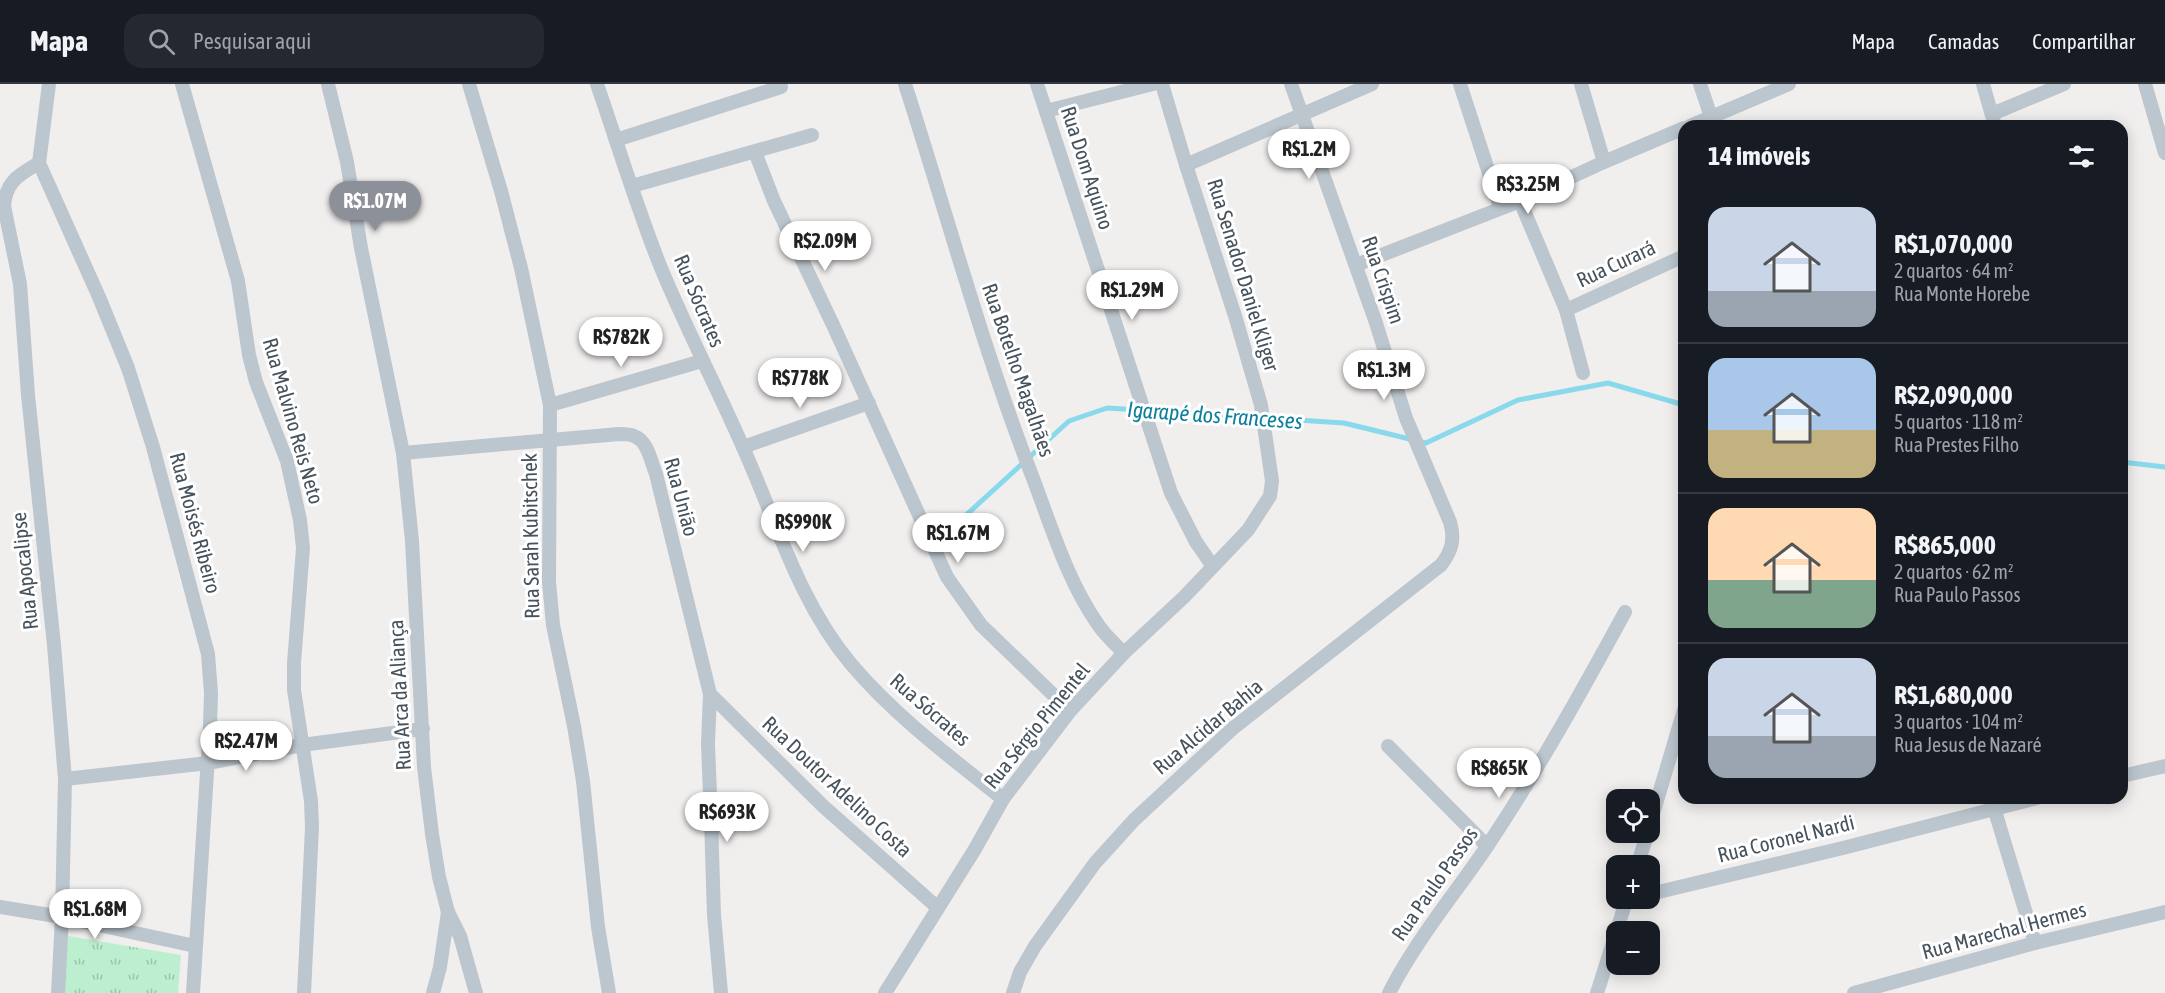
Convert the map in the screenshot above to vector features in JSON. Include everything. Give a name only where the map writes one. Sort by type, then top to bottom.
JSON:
[{"type":"street","points":[[39,163],[49,84]]},
{"type":"street","name":"Rua Malvino Reis Neto","points":[[182,84],[238,281],[249,355],[256,382],[287,461],[300,520],[303,548],[294,681],[311,801],[312,827],[304,993]]},
{"type":"street","name":"Rua Arca da Aliança","points":[[328,84],[347,162],[361,248],[403,453],[412,542],[424,767],[439,877],[448,912],[460,936],[476,993]]},
{"type":"street","name":"Rua Sarah Kubitschek","points":[[469,84],[518,257],[536,331],[550,405],[548,558],[551,603],[581,770],[592,854],[598,927],[609,993]]},
{"type":"street","name":"Rua Sócrates","points":[[597,84],[661,267],[743,447],[785,552],[829,634],[850,663],[881,698],[1003,799]]},
{"type":"street","name":"Rua Botelho Magalhães","points":[[905,84],[961,267],[1019,442],[1054,537],[1082,597],[1100,627],[1124,653]]},
{"type":"street","name":"Rua Dom Aquino","points":[[1037,84],[1171,493],[1196,542],[1212,565]]},
{"type":"street","points":[[1046,111],[1153,84]]},
{"type":"street","name":"Rua Senador Daniel Kliger","points":[[1162,84],[1261,405],[1272,482]]},
{"type":"street","name":"Rua Crispim","points":[[1291,84],[1356,265],[1406,418],[1450,522]]},
{"type":"street","points":[[1186,165],[1372,84]]},
{"type":"street","points":[[1460,84],[1500,207]]},
{"type":"street","points":[[1581,84],[1604,162]]},
{"type":"street","points":[[1700,84],[1711,120]]},
{"type":"street","points":[[1716,120],[1790,84]]},
{"type":"street","points":[[1983,84],[1994,120],[2064,84]]},
{"type":"street","points":[[2145,84],[2165,153]]},
{"type":"street","points":[[616,140],[781,87]]},
{"type":"street","points":[[1356,265],[1520,201],[1678,131]]},
{"type":"street","points":[[632,186],[812,135]]},
{"type":"street","points":[[755,152],[774,201],[869,403],[947,577],[981,625],[1070,711]]},
{"type":"street","name":"Rua Moisés Ribeiro","points":[[39,163],[99,297],[128,369],[153,447],[208,654],[211,693],[208,763],[193,993]]},
{"type":"street","name":"Rua Apocalipse","points":[[39,163],[9,184],[4,206],[20,284],[28,395],[53,634],[65,780],[58,993]]},
{"type":"street","name":"Rua Curará","points":[[1520,201],[1566,310],[1583,373]]},
{"type":"street","name":"Rua Curará","points":[[1566,310],[1678,259]]},
{"type":"street","points":[[550,405],[702,361]]},
{"type":"street","points":[[743,447],[869,403]]},
{"type":"street","name":"Rua União","points":[[403,453],[620,434],[635,436],[648,451],[656,474],[710,694],[708,744],[714,915],[721,993]]},
{"type":"street","name":"Rua Sérgio Pimentel","points":[[885,993],[1003,799],[1070,711],[1124,653],[1184,597],[1212,565],[1248,530],[1270,496],[1272,482]]},
{"type":"street","name":"Rua Alcidar Bahia","points":[[1013,993],[1020,972],[1035,945],[1095,863],[1134,820],[1232,729],[1274,699],[1377,614],[1441,565],[1449,555],[1452,546],[1454,535],[1450,522]]},
{"type":"street","name":"Rua Paulo Passos","points":[[1389,993],[1415,948],[1523,792],[1625,612]]},
{"type":"street","name":"Rua Doutor Adelino Costa","points":[[710,694],[823,806],[938,908]]},
{"type":"street","points":[[65,780],[208,763],[302,745],[423,729]]},
{"type":"street","points":[[1660,791],[1678,731]]},
{"type":"street","points":[[1388,746],[1487,846]]},
{"type":"street","points":[[1670,758],[1678,756]]},
{"type":"street","points":[[2128,775],[2165,766]]},
{"type":"street","points":[[1992,804],[2035,943]]},
{"type":"street","name":"Rua Coronel Nardi","points":[[1660,891],[1992,804]]},
{"type":"street","points":[[0,907],[62,917],[195,946]]},
{"type":"street","points":[[1597,993],[1625,909]]},
{"type":"street","points":[[433,993],[440,967],[448,912]]},
{"type":"street","name":"Rua Marechal Hermes","points":[[1854,993],[2035,943],[2165,912]]},
{"type":"green space","points":[[68,936],[181,955],[178,993],[63,993]]},
{"type":"waterway","name":"Igarapé dos Franceses","points":[[953,527],[1069,421],[1107,408],[1344,423],[1426,443],[1518,400],[1608,383],[1678,403]]},
{"type":"waterway","name":"Igarapé dos Franceses","points":[[2128,463],[2165,467]]}]
